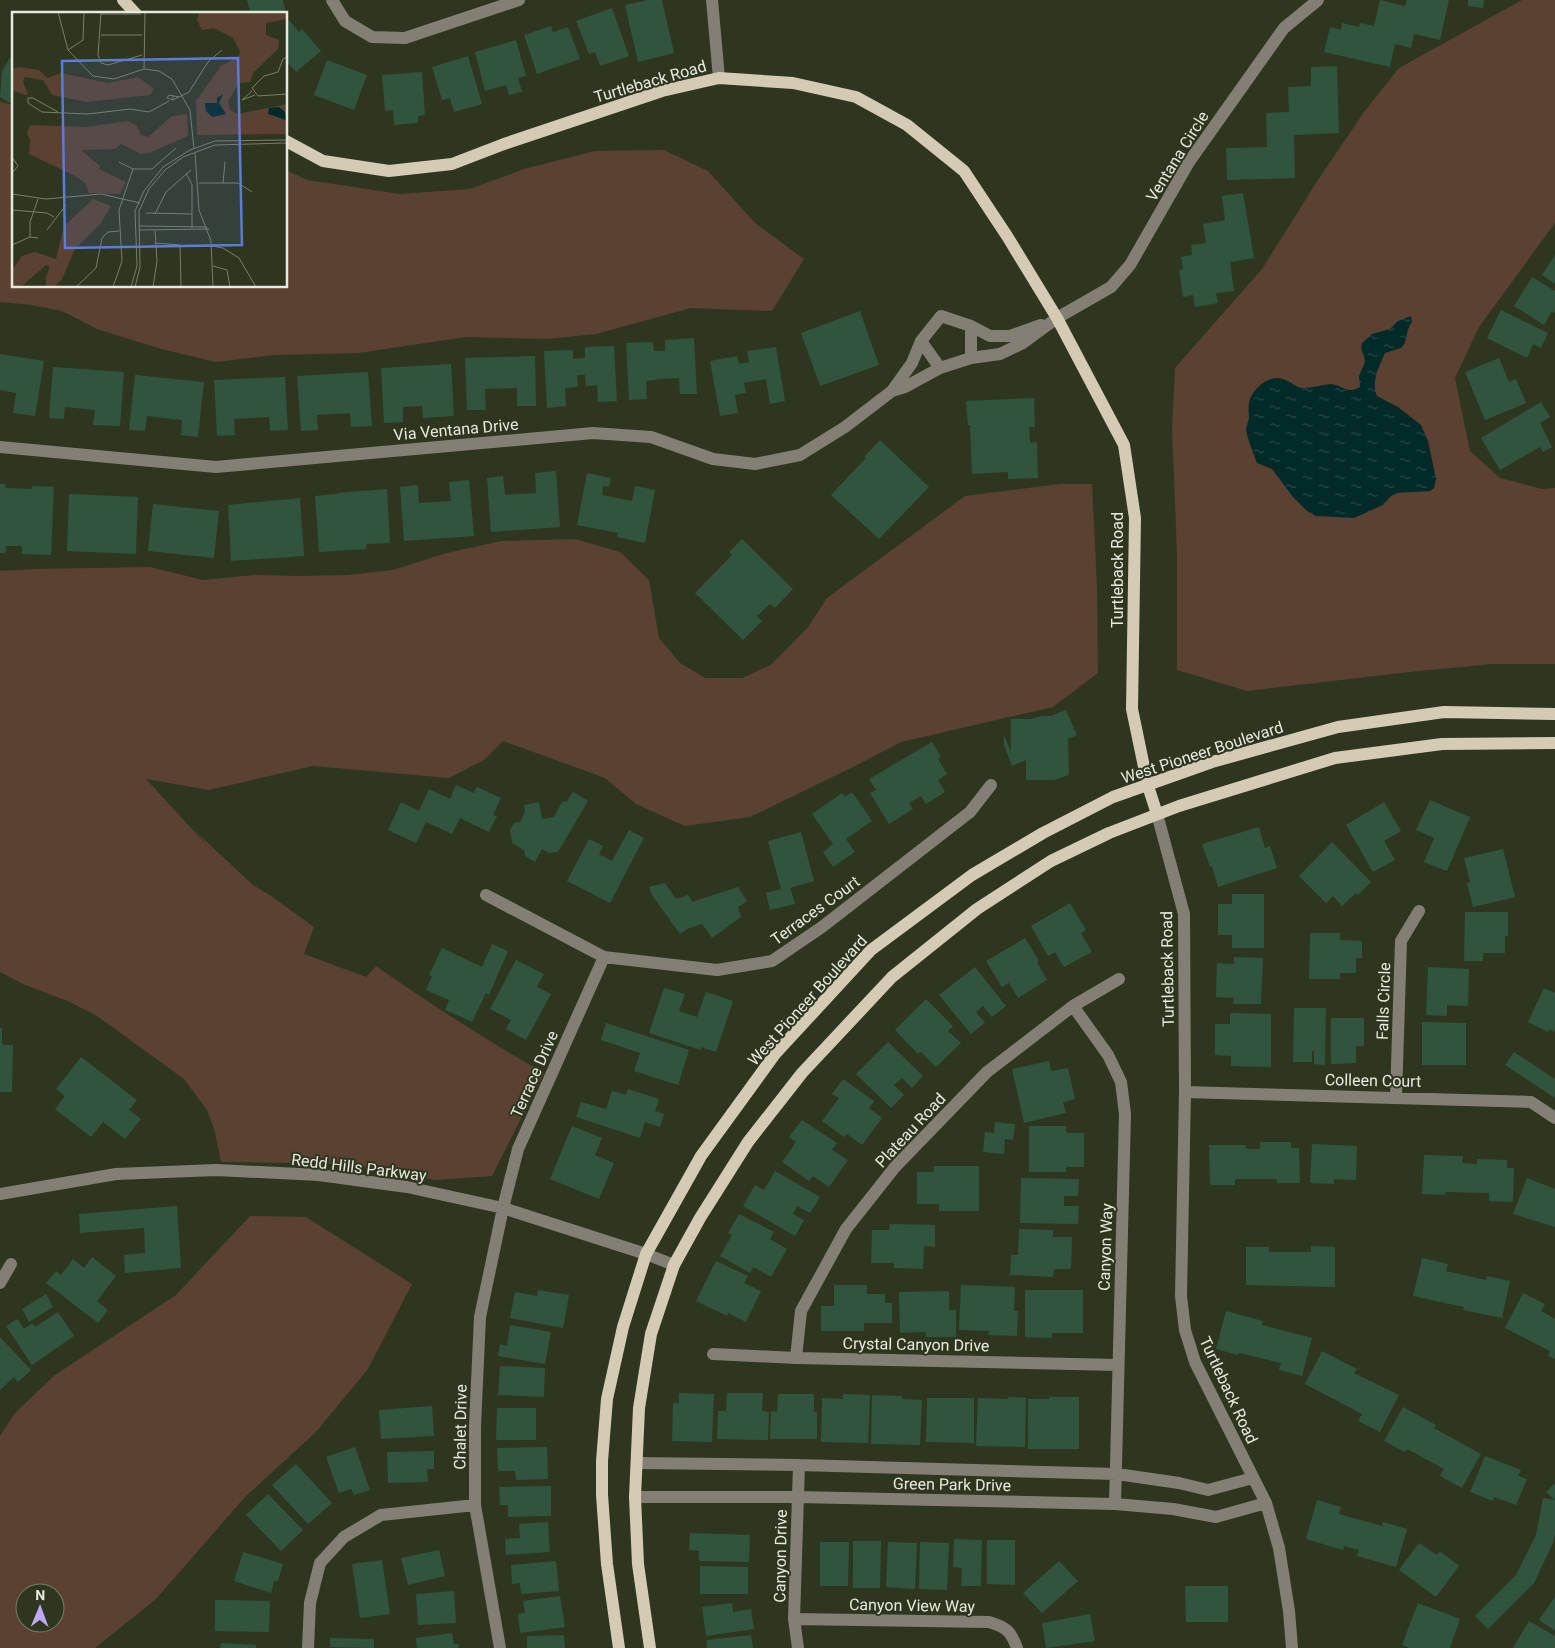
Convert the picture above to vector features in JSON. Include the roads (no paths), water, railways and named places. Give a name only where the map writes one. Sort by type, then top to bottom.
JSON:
[{"type":"main road","points":[[123,0],[134,12]]},
{"type":"main road","name":"Turtleback Road","points":[[288,142],[323,161],[389,171],[452,164],[504,144],[662,91],[718,78],[793,83],[856,97],[907,125],[964,171],[1007,236],[1057,318],[1124,445],[1135,518],[1132,709],[1148,786],[1158,814]]},
{"type":"main road","name":"West Pioneer Boulevard","points":[[619,1648],[607,1564],[602,1495],[602,1461],[607,1399],[623,1327],[646,1254],[701,1156],[776,1054],[871,950],[972,874],[1043,833],[1113,797],[1212,762],[1338,727],[1444,712],[1555,714]]},
{"type":"main road","points":[[650,1648],[638,1564],[635,1497],[640,1408],[651,1334],[674,1266],[700,1218],[748,1142],[802,1073],[892,977],[977,908],[1051,861],[1109,833],[1158,814],[1335,758],[1442,744],[1555,743]]},
{"type":"street","points":[[332,0],[345,21],[372,37],[405,38],[519,0]]},
{"type":"street","points":[[712,0],[718,78]]},
{"type":"street","name":"Ventana Circle","points":[[1057,318],[1111,287],[1130,265],[1189,162],[1284,28],[1318,0]]},
{"type":"street","points":[[941,316],[972,326],[990,336],[1010,336],[1057,318],[1023,343],[1000,354],[971,358],[940,368],[921,341],[941,316]]},
{"type":"street","points":[[971,358],[972,326]]},
{"type":"street","name":"Via Ventana Drive","points":[[0,447],[216,467],[593,433],[651,437],[713,459],[755,464],[800,455],[845,427],[892,391],[912,363],[921,341]]},
{"type":"street","name":"Via Ventana Drive","points":[[892,391],[905,387],[940,368]]},
{"type":"street","name":"Terraces Court","points":[[486,895],[604,957],[717,970],[772,961],[822,926],[970,812],[991,785]]},
{"type":"street","name":"Turtleback Road","points":[[1158,814],[1184,914],[1185,1092],[1181,1296],[1185,1330],[1196,1362],[1266,1503],[1279,1548],[1289,1611],[1292,1648]]},
{"type":"street","name":"Falls Circle","points":[[1396,1097],[1401,942],[1419,911]]},
{"type":"street","name":"Terrace Drive","points":[[503,1208],[518,1149],[604,957]]},
{"type":"street","name":"Plateau Road","points":[[796,1358],[801,1311],[846,1230],[895,1167],[987,1072],[1073,1006],[1119,979]]},
{"type":"street","name":"Canyon Way","points":[[1073,1006],[1108,1054],[1120,1082],[1125,1114],[1115,1504]]},
{"type":"street","name":"Colleen Court","points":[[1185,1092],[1531,1102],[1555,1118]]},
{"type":"street","name":"Redd Hills Parkway","points":[[0,1194],[116,1174],[216,1170],[320,1174],[407,1187],[503,1208],[646,1254],[674,1266]]},
{"type":"street","name":"Chalet Drive","points":[[500,1648],[475,1505],[475,1426],[480,1317],[503,1208]]},
{"type":"street","points":[[0,1283],[11,1264]]},
{"type":"street","name":"Crystal Canyon Drive","points":[[713,1354],[796,1358],[1118,1365]]},
{"type":"street","name":"Green Park Drive","points":[[637,1463],[799,1465],[1117,1474],[1208,1490],[1253,1478]]},
{"type":"street","name":"Canyon Drive","points":[[798,1648],[794,1619],[799,1465]]},
{"type":"street","name":"Green Park Drive","points":[[635,1497],[797,1497],[1115,1504],[1173,1509],[1216,1517],[1266,1503]]},
{"type":"street","points":[[308,1648],[310,1603],[320,1563],[344,1537],[381,1516],[475,1505]]},
{"type":"street","name":"Canyon View Way","points":[[794,1619],[989,1622],[1002,1626],[1012,1635],[1017,1648]]},
{"type":"water","points":[[1411,316],[1412,322],[1403,346],[1385,353],[1376,374],[1375,390],[1377,396],[1398,407],[1421,425],[1428,441],[1436,479],[1434,488],[1430,491],[1397,493],[1391,496],[1383,505],[1354,518],[1316,516],[1307,511],[1293,497],[1272,469],[1257,463],[1246,430],[1252,394],[1263,383],[1276,378],[1284,379],[1300,388],[1331,384],[1348,390],[1360,387],[1359,376],[1365,362],[1361,348],[1362,343],[1372,334],[1390,329],[1398,321]]}]
